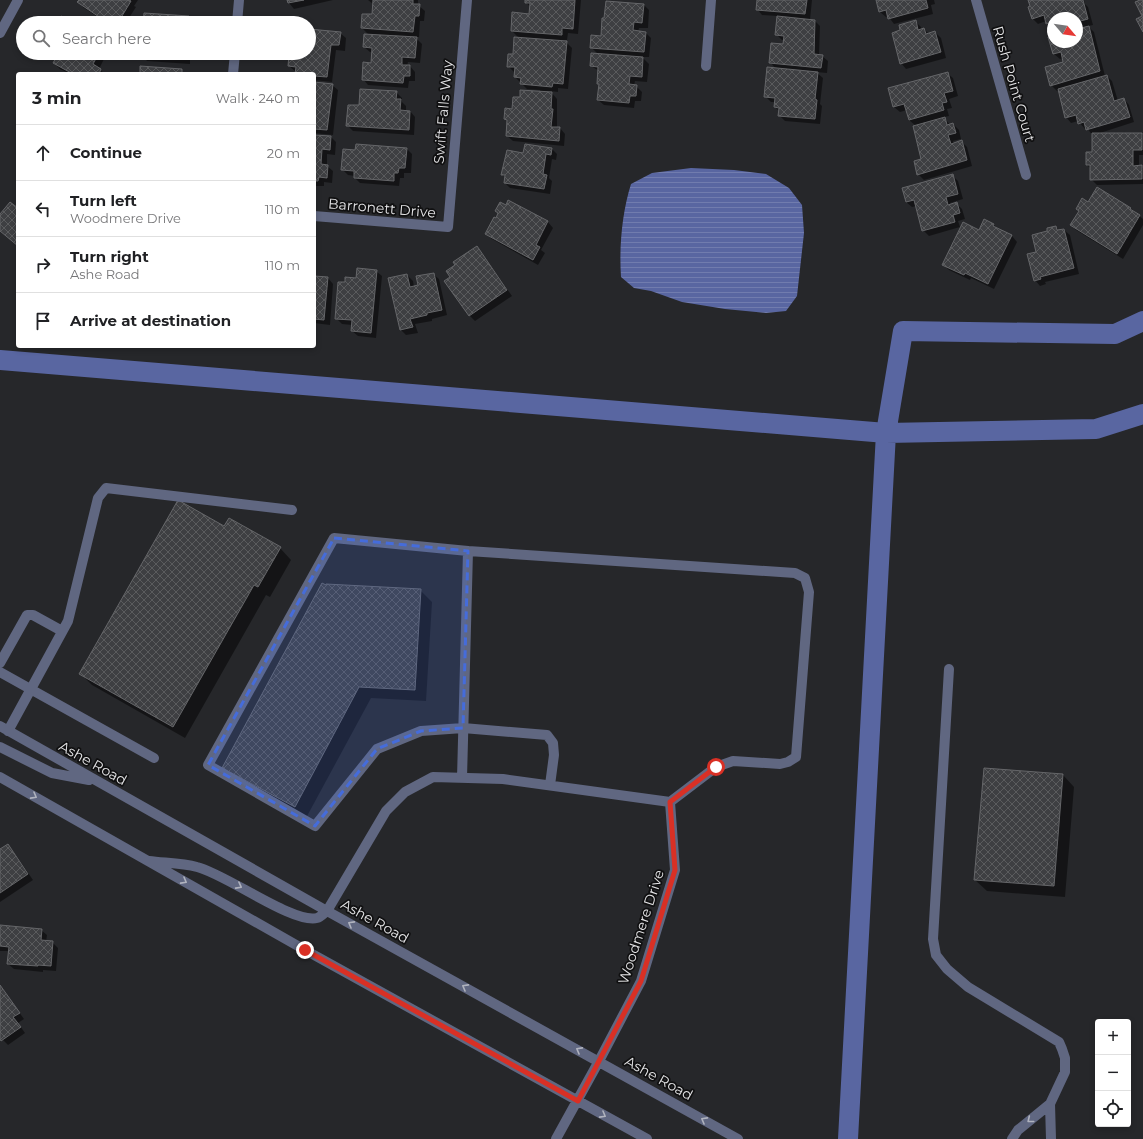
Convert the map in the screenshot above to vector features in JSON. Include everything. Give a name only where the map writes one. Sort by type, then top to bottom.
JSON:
[{"type":"street","points":[[0,33],[18,0]]},
{"type":"street","points":[[238,16],[239,0]]},
{"type":"street","name":"Swift Falls Way","points":[[448,227],[467,0]]},
{"type":"street","points":[[706,66],[711,0]]},
{"type":"street","name":"Rush Point Court","points":[[976,0],[1026,175]]},
{"type":"street","points":[[233,72],[234,60]]},
{"type":"street","name":"Barronett Drive","points":[[316,216],[448,227]]},
{"type":"street","points":[[4,728],[31,689],[68,621],[98,498],[106,488],[292,510]]},
{"type":"street","points":[[149,861],[198,867],[230,881],[293,914],[309,918],[318,918],[327,911],[386,811],[405,792],[433,777],[503,779],[670,802],[716,767],[727,763],[733,761],[780,764],[788,762],[796,757],[809,592],[804,578],[794,573],[468,551],[334,538],[208,765],[315,826],[377,749],[422,732],[463,728],[547,735],[553,743],[554,755],[550,785]]},
{"type":"street","points":[[462,778],[468,551]]},
{"type":"street","points":[[0,663],[27,615],[33,615],[62,631]]},
{"type":"street","points":[[949,669],[933,939],[936,955],[947,969],[968,987],[1058,1042],[1065,1058],[1065,1072],[1050,1104],[1018,1130],[1012,1139]]},
{"type":"street","points":[[0,672],[154,758]]},
{"type":"street","name":"Ashe Road","points":[[4,728],[327,911],[738,1139]]},
{"type":"street","points":[[0,747],[52,773],[97,781]]},
{"type":"street","points":[[0,777],[312,954],[647,1139]]},
{"type":"street","name":"Woodmere Drive","points":[[556,1139],[578,1101],[641,981],[675,870],[670,802]]},
{"type":"street","points":[[1050,1104],[1051,1139]]},
{"type":"highlighted area","points":[[334,538],[468,551],[463,728],[421,731],[377,749],[315,826],[208,765]]},
{"type":"water","points":[[691,168],[734,170],[766,174],[789,188],[802,205],[804,233],[797,296],[786,311],[766,313],[725,309],[682,302],[651,291],[634,288],[621,277],[620,254],[622,230],[625,207],[631,184],[652,173]]},
{"type":"building","points":[[79,0],[131,1],[122,16],[98,16],[77,2]]},
{"type":"building","points":[[287,0],[304,0],[288,3]]},
{"type":"building","points":[[373,0],[413,0],[413,4],[420,4],[419,16],[415,16],[413,32],[361,28],[362,14],[372,14]]},
{"type":"building","points":[[525,0],[575,0],[573,29],[562,28],[562,35],[511,31],[512,12],[529,14],[530,3],[525,3]]},
{"type":"building","points":[[757,0],[807,0],[805,14],[756,10]]},
{"type":"building","points":[[876,0],[926,0],[928,8],[888,19],[886,10],[879,12]]},
{"type":"building","points":[[1028,0],[1083,0],[1088,19],[1083,20],[1083,12],[1047,12],[1046,24],[1044,15],[1032,19],[1028,7],[1030,6]]},
{"type":"building","points":[[1143,0],[1143,32],[1136,19],[1142,16],[1135,2]]},
{"type":"building","points":[[606,1],[644,4],[642,23],[634,22],[633,30],[646,32],[644,52],[590,48],[591,35],[601,36],[602,18],[604,18]]},
{"type":"building","points":[[144,13],[189,16],[144,16]]},
{"type":"building","points":[[777,16],[815,20],[814,54],[823,55],[821,68],[769,63],[771,43],[783,44],[784,36],[775,35]]},
{"type":"building","points":[[916,20],[918,30],[924,28],[926,34],[935,31],[941,52],[900,64],[892,33],[900,30],[899,25]]},
{"type":"building","points":[[1089,26],[1100,71],[1050,86],[1045,67],[1063,62],[1061,52],[1053,54],[1051,48],[1083,48],[1083,28]]},
{"type":"building","points":[[316,30],[341,32],[339,45],[331,45],[327,77],[316,76],[316,72],[295,72],[296,67],[288,66],[289,60],[316,60]]},
{"type":"building","points":[[364,34],[417,37],[415,58],[402,57],[402,65],[410,65],[410,76],[404,76],[403,83],[362,80],[363,62],[371,63],[372,48],[363,47]]},
{"type":"building","points":[[514,37],[567,41],[563,84],[553,83],[552,87],[520,84],[521,78],[514,77],[515,67],[507,67],[508,54],[513,54]]},
{"type":"building","points":[[591,53],[643,57],[642,77],[630,76],[629,84],[637,85],[636,96],[630,96],[629,103],[597,100],[599,84],[597,84],[598,67],[590,66]]},
{"type":"building","points":[[55,60],[95,60],[93,64],[101,69],[100,72],[69,72],[53,63]]},
{"type":"building","points":[[140,66],[182,69],[182,72],[140,72]]},
{"type":"building","points":[[767,67],[818,72],[815,99],[817,100],[815,119],[778,116],[779,108],[774,107],[775,98],[764,97]]},
{"type":"building","points":[[948,72],[953,91],[944,93],[947,102],[942,103],[944,110],[909,120],[904,104],[893,107],[888,88]]},
{"type":"building","points":[[1107,75],[1114,101],[1124,98],[1130,117],[1086,130],[1084,122],[1078,124],[1076,115],[1065,118],[1058,89]]},
{"type":"building","points":[[316,82],[333,84],[327,130],[316,129]]},
{"type":"building","points":[[360,89],[397,91],[396,99],[401,99],[400,110],[410,111],[409,130],[346,126],[348,105],[359,105]]},
{"type":"building","points":[[520,90],[552,92],[551,109],[553,109],[551,127],[560,127],[559,141],[506,136],[507,120],[504,119],[505,108],[512,109],[513,97],[520,97]]},
{"type":"building","points":[[945,117],[947,125],[953,123],[956,133],[948,135],[951,144],[962,140],[967,160],[917,175],[914,161],[921,159],[913,126]]},
{"type":"building","points":[[1092,133],[1142,133],[1142,150],[1133,150],[1133,166],[1142,165],[1142,179],[1090,180],[1090,165],[1086,165],[1086,152],[1092,152]]},
{"type":"building","points":[[316,135],[331,136],[330,150],[322,149],[321,164],[328,165],[327,178],[319,177],[318,181],[316,181]]},
{"type":"building","points":[[356,144],[407,148],[405,168],[399,168],[398,173],[394,173],[394,181],[354,178],[354,171],[341,170],[343,149],[355,150]]},
{"type":"building","points":[[525,144],[552,148],[551,155],[546,154],[543,174],[547,175],[544,189],[504,183],[505,175],[501,175],[507,150],[523,153]]},
{"type":"building","points":[[953,174],[958,194],[946,197],[948,205],[957,202],[960,213],[953,215],[955,222],[922,231],[914,200],[906,202],[902,188]]},
{"type":"building","points":[[1097,187],[1140,215],[1117,254],[1070,225],[1079,211],[1076,209],[1082,198],[1088,202]]},
{"type":"building","points":[[508,200],[548,221],[536,245],[540,247],[533,260],[485,234],[494,217],[496,218],[498,213],[495,211],[500,202],[506,205]]},
{"type":"building","points":[[10,202],[16,206],[16,244],[0,231],[0,214]]},
{"type":"building","points":[[984,219],[994,224],[993,226],[1012,235],[988,284],[965,273],[964,275],[942,265],[963,222],[979,230]]},
{"type":"building","points":[[1056,226],[1057,230],[1064,229],[1074,268],[1040,277],[1041,279],[1034,281],[1027,254],[1036,252],[1032,235],[1047,231],[1047,228]]},
{"type":"building","points":[[477,246],[507,290],[469,316],[444,281],[450,277],[446,271],[455,265],[453,262]]},
{"type":"building","points":[[357,268],[377,270],[371,333],[351,331],[352,320],[335,319],[338,282],[345,282],[345,277],[356,278]]},
{"type":"building","points":[[434,273],[442,310],[410,319],[413,327],[400,330],[388,278],[407,274],[410,287],[418,285],[416,276]]},
{"type":"building","points":[[316,276],[328,277],[324,320],[316,319]]},
{"type":"building","points":[[178,500],[224,526],[229,518],[281,547],[258,587],[254,585],[173,727],[79,674]]},
{"type":"building","points":[[322,583],[326,585],[421,589],[415,690],[359,687],[295,807],[222,768]]},
{"type":"building","points":[[984,768],[1063,774],[1054,886],[974,880]]},
{"type":"building","points":[[8,844],[28,874],[0,893],[0,849]]},
{"type":"building","points":[[0,925],[42,929],[41,940],[53,941],[51,966],[7,964],[9,947],[0,946]]},
{"type":"building","points":[[0,985],[20,1013],[13,1017],[21,1027],[1,1041],[0,1039]]},
{"type":"waterway","points":[[848,1139],[886,433],[903,331],[1115,334],[1143,321]]},
{"type":"waterway","points":[[0,360],[886,433],[1096,429],[1143,414]]},
{"type":"route","points":[[305,950],[578,1101],[641,981],[675,870],[670,802],[716,767]]}]
